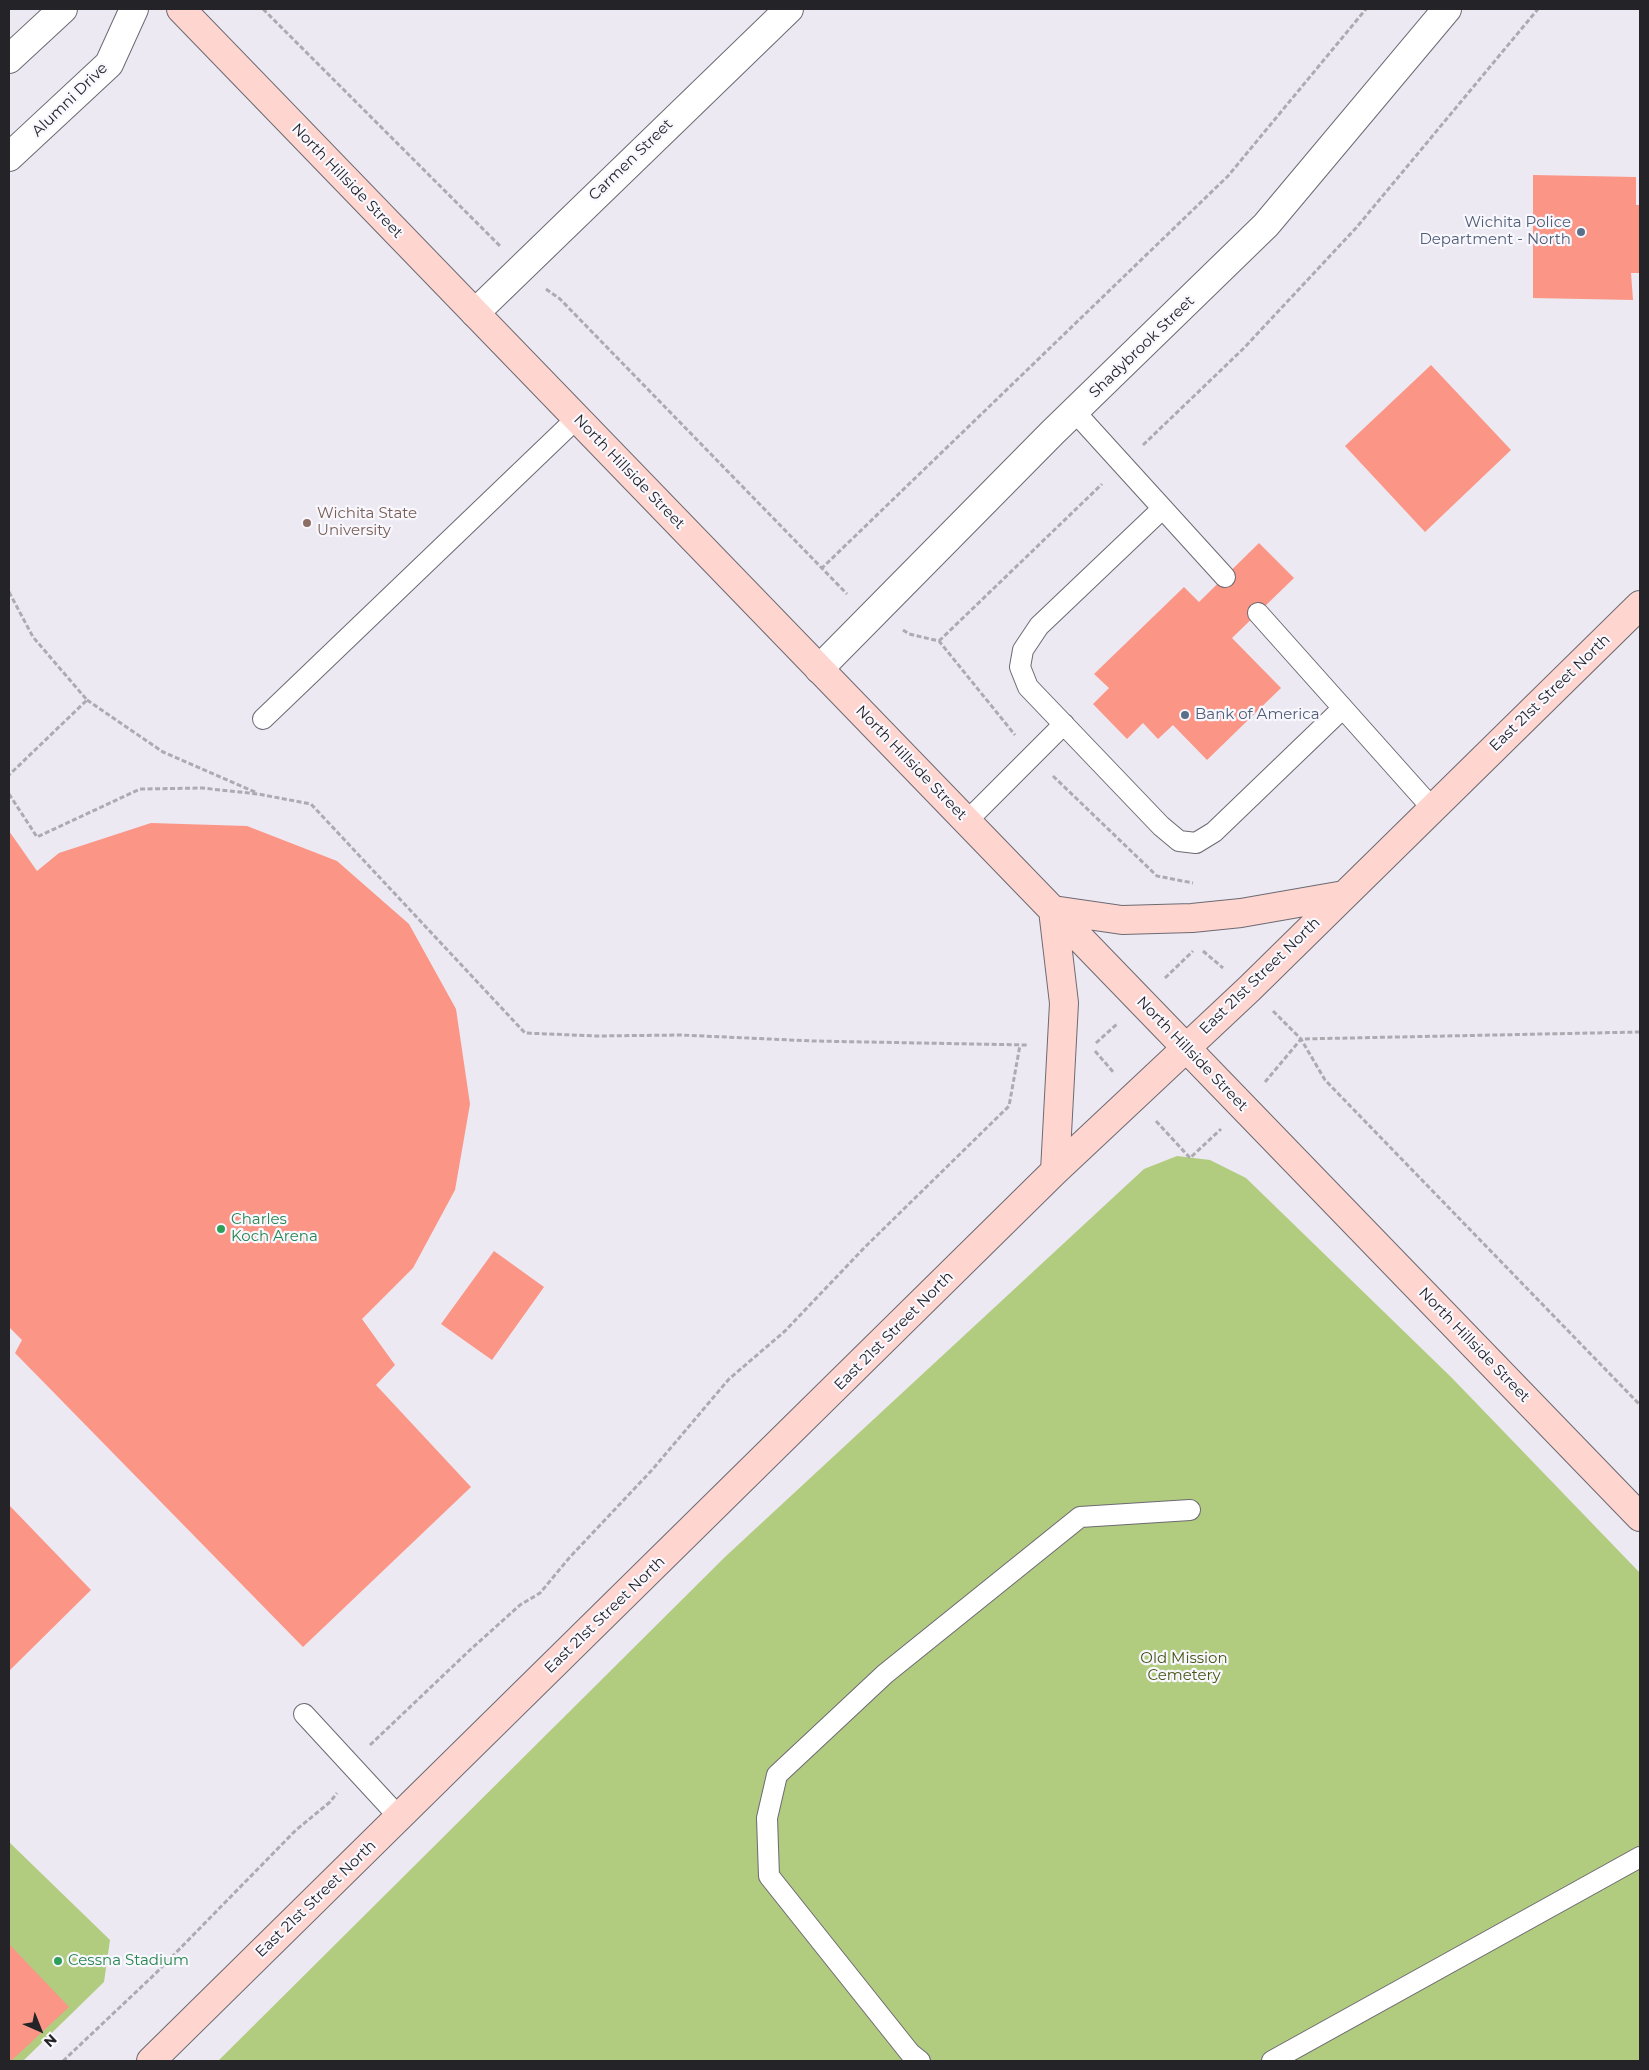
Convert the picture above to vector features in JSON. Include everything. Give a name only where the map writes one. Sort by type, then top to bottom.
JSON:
[{"type":"main road","name":"North Hillside Street","points":[[181,9],[1640,1517]]},
{"type":"main road","name":"East 21st Street North","points":[[151,2061],[1055,1171],[1250,989],[1344,894],[1640,605]]},
{"type":"main road","points":[[1055,1171],[1064,1002],[1053,910],[1122,920],[1192,918],[1241,913],[1344,894]]},
{"type":"street","points":[[9,59],[63,9]]},
{"type":"street","name":"Alumni Drive","points":[[9,158],[109,64],[134,9]]},
{"type":"street","name":"Carmen Street","points":[[475,313],[789,9]]},
{"type":"street","name":"Shadybrook Street","points":[[819,668],[1075,412],[1266,225],[1447,9]]},
{"type":"lane","points":[[1075,412],[1225,577]]},
{"type":"lane","points":[[263,719],[577,418]]},
{"type":"lane","points":[[1162,509],[1039,626],[1023,650],[1020,667],[1028,687],[1161,826],[1179,841],[1196,843],[1214,832],[1343,708]]},
{"type":"lane","points":[[1258,613],[1432,808]]},
{"type":"lane","points":[[967,821],[1064,724]]},
{"type":"lane","points":[[920,2061],[910,2053],[770,1876],[767,1818],[777,1775],[885,1674],[1080,1517],[1190,1510]]},
{"type":"lane","points":[[304,1714],[399,1817]]},
{"type":"lane","points":[[1272,2061],[1640,1857]]},
{"type":"path","points":[[263,9],[492,236],[519,269],[560,300],[841,589],[874,613],[909,634],[938,641],[1032,756],[1156,876],[1195,883],[1192,918]]},
{"type":"path","points":[[821,569],[1228,176],[1366,9]]},
{"type":"path","points":[[938,641],[1244,348],[1356,228],[1538,9]]},
{"type":"path","points":[[9,592],[33,637],[87,700],[163,752],[258,794]]},
{"type":"path","points":[[9,775],[87,700]]},
{"type":"path","points":[[9,794],[37,837],[140,789],[202,788],[258,794],[311,804],[525,1033],[597,1036],[681,1035],[813,1041],[1062,1045]]},
{"type":"path","points":[[1640,1032],[1301,1039],[1325,1080],[1640,1405]]},
{"type":"path","points":[[62,2061],[155,1974],[296,1830],[330,1802],[356,1770],[363,1752],[471,1649],[520,1605],[540,1593],[570,1557],[652,1470],[729,1379],[785,1331],[865,1247],[1009,1106],[1020,1045]]},
{"type":"green space","name":"Old Mission Cemetery","points":[[1177,1156],[1210,1160],[1246,1178],[1452,1378],[1640,1573],[1640,2061],[218,2061],[726,1556],[1144,1169]]},
{"type":"green space","name":"Cessna Stadium","points":[[9,1842],[110,1940],[104,1982],[23,2061],[9,2061]]},
{"type":"building","points":[[1533,175],[1636,177],[1636,205],[1640,205],[1640,273],[1631,273],[1633,300],[1533,298]]},
{"type":"building","points":[[1431,365],[1511,450],[1425,532],[1345,446]]},
{"type":"building","points":[[1259,543],[1294,578],[1232,638],[1281,688],[1207,760],[1173,725],[1158,739],[1143,723],[1127,739],[1093,704],[1109,688],[1094,674],[1184,587],[1199,602]]},
{"type":"building","name":"Charles Koch Arena","points":[[151,823],[247,826],[337,861],[409,924],[456,1009],[470,1104],[455,1190],[413,1268],[362,1319],[395,1365],[376,1385],[471,1487],[303,1647],[15,1353],[22,1340],[9,1327],[9,831],[37,871],[59,853]]},
{"type":"building","points":[[494,1251],[544,1287],[492,1360],[441,1324]]},
{"type":"building","points":[[9,1505],[91,1590],[9,1671]]},
{"type":"building","points":[[10,1945],[69,2007],[9,2061]]},
{"type":"place","name":"Wichita Police Department - North","points":[[1581,232]]},
{"type":"place","name":"Wichita State University","points":[[307,523]]},
{"type":"place","name":"Bank of America","points":[[1185,715]]},
{"type":"place","name":"Charles Koch Arena","points":[[221,1229]]},
{"type":"place","name":"Cessna Stadium","points":[[58,1961]]}]
